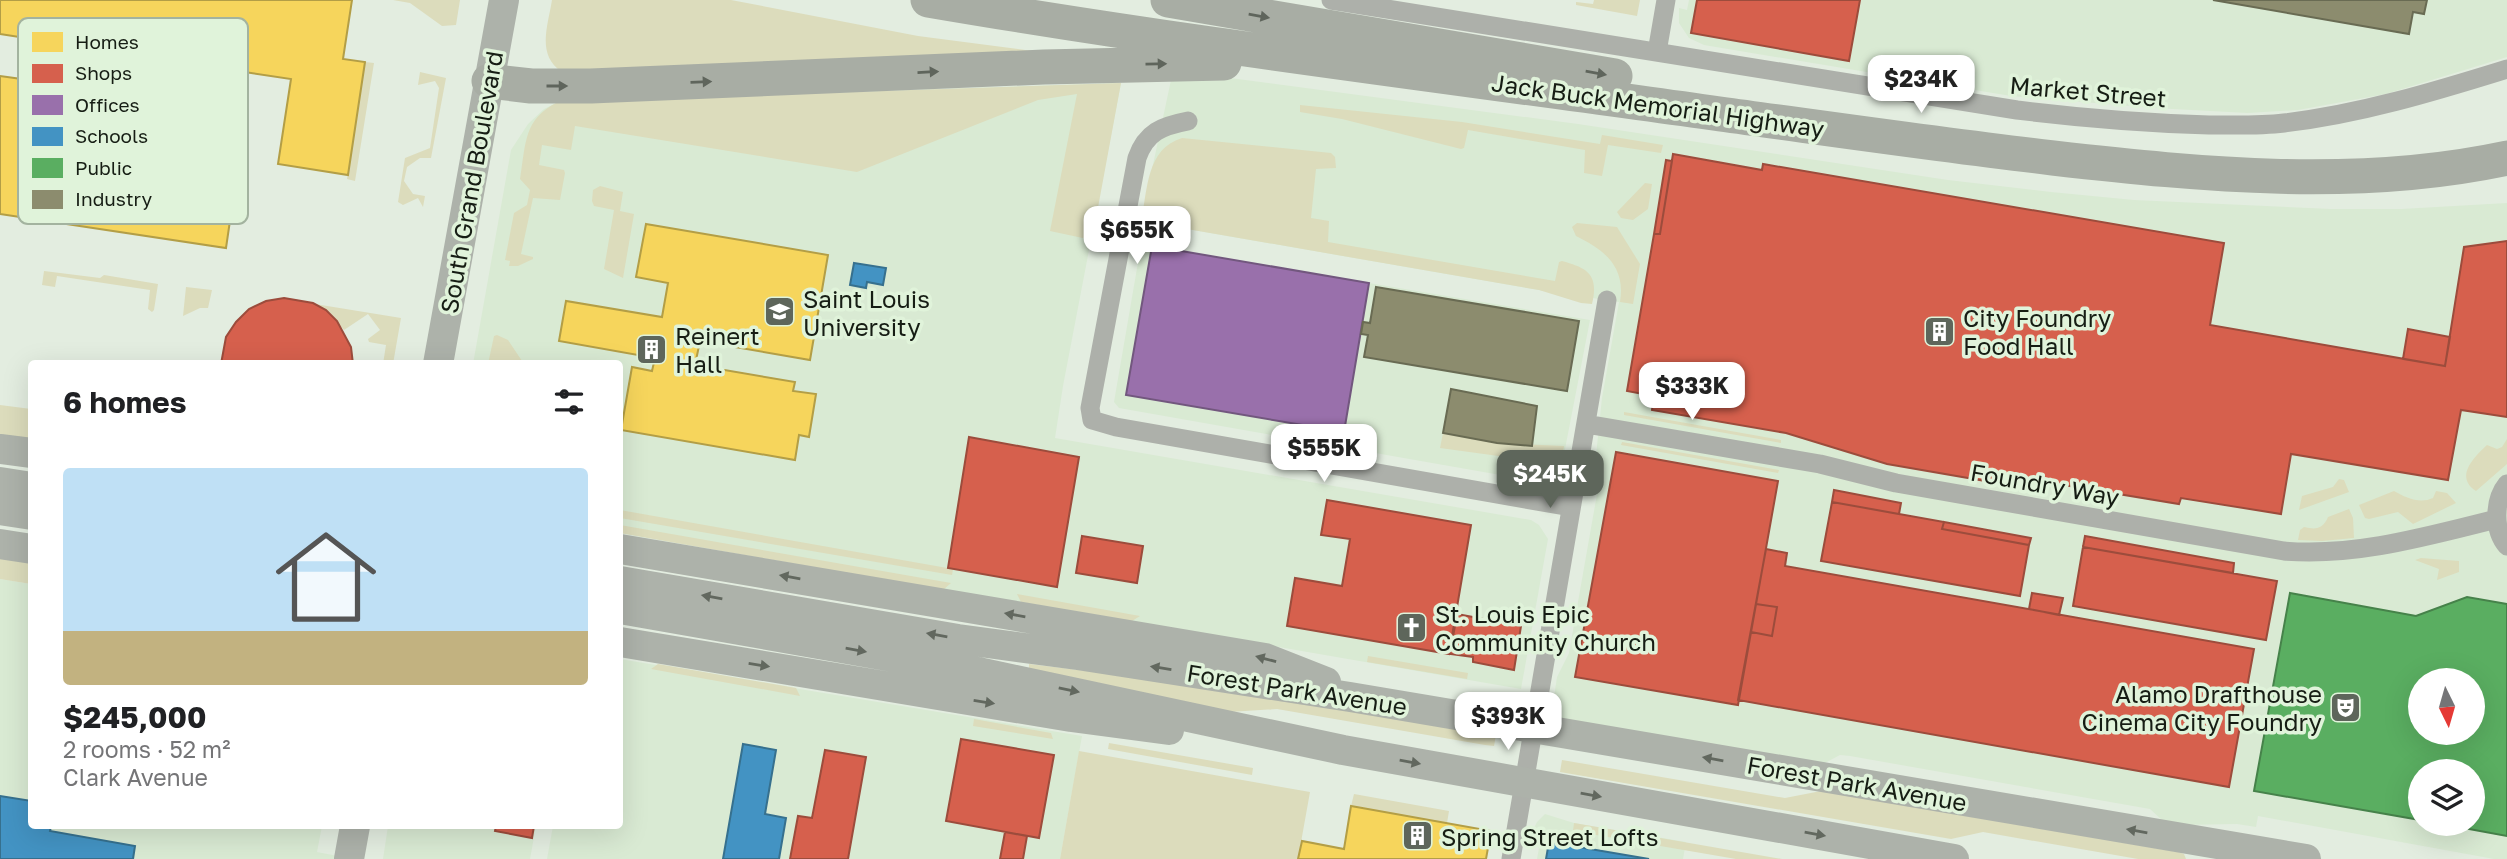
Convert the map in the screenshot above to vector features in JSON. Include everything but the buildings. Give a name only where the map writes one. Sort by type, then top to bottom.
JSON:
[{"type":"highway","name":"Jack Buck Memorial Highway","points":[[928,0],[1044,20],[1904,139],[2184,172],[2263,177],[2333,177],[2407,172],[2507,158]]},
{"type":"highway","points":[[1007,0],[1044,20]]},
{"type":"highway","name":"Jack Buck Memorial Highway","points":[[1168,0],[2010,143],[2187,166],[2363,174],[2507,168]]},
{"type":"highway","points":[[489,81],[553,87],[1044,67],[1298,61],[1539,63]]},
{"type":"main road","name":"South Grand Boulevard","points":[[439,360],[504,0]]},
{"type":"main road","points":[[0,449],[28,452]]},
{"type":"main road","points":[[0,482],[28,486]]},
{"type":"main road","points":[[0,510],[28,514]]},
{"type":"main road","points":[[0,544],[28,548]]},
{"type":"main road","points":[[623,550],[1265,658],[1305,673],[1350,697]]},
{"type":"main road","name":"Forest Park Avenue","points":[[623,582],[958,639],[1077,655],[1532,727],[2306,859]]},
{"type":"main road","name":"Forest Park Avenue","points":[[623,610],[978,672],[1343,750],[1954,859]]},
{"type":"main road","points":[[623,642],[1071,717],[1343,750]]},
{"type":"main road","points":[[349,859],[354,829]]},
{"type":"street","name":"Market Street","points":[[1331,0],[2017,110],[2089,118],[2199,124],[2282,123],[2350,113],[2421,96],[2507,69]]},
{"type":"street","points":[[1657,52],[1666,0]]},
{"type":"street","points":[[1188,121],[1170,124],[1153,133],[1142,143],[1137,158],[1090,408],[1092,420],[1129,430],[1571,507]]},
{"type":"street","points":[[1511,859],[1607,300]]},
{"type":"street","name":"Foundry Way","points":[[1586,424],[1790,459],[1896,484],[2284,551],[2315,553],[2360,549],[2497,519]]},
{"type":"street","points":[[2507,484],[2499,497],[2497,519],[2502,541],[2507,546]]},
{"type":"shaded area","points":[[393,0],[460,0],[456,25],[442,26],[410,3]]},
{"type":"shaded area","points":[[552,0],[731,0],[918,36],[1040,52],[562,72],[554,65],[546,49]]},
{"type":"shaded area","points":[[1594,0],[1640,0],[1637,16],[1576,5],[1576,2],[1593,4]]},
{"type":"shaded area","points":[[1689,0],[2507,0],[2507,57],[2386,94],[2298,110],[2248,113],[2154,108],[2011,96],[1704,45],[1689,38],[1679,23],[1679,8],[1687,10]]},
{"type":"shaded area","points":[[365,62],[374,63],[355,181],[347,179]]},
{"type":"shaded area","points":[[420,72],[446,78],[431,158],[420,158],[407,167],[404,181],[413,194],[425,196],[423,207],[418,198],[403,205],[398,202],[405,158],[430,148],[439,88],[435,81],[418,85]]},
{"type":"shaded area","points":[[1230,78],[1578,124],[1948,180],[2051,192],[2134,200],[2331,209],[2401,209],[2507,203],[2507,859],[2494,859],[2258,816],[2256,827],[2237,824],[2180,825],[2163,821],[2150,809],[1850,756],[1840,755],[1823,764],[1560,718],[1553,704],[1557,677],[1569,653],[1600,477],[1595,465],[1602,398],[1619,302],[1141,221],[1171,80]]},
{"type":"shaded area","name":"Saint Louis University","points":[[1121,83],[1055,438],[1531,520],[1539,525],[1548,539],[1521,689],[623,534],[623,360],[474,360],[511,150],[528,124],[544,109],[558,102]]},
{"type":"shaded area","points":[[1121,83],[1092,240],[1050,231],[1077,94],[1038,100],[857,172],[575,126],[571,150],[542,145],[539,165],[564,170],[565,173],[560,200],[533,198],[521,254],[533,259],[518,266],[509,266],[510,261],[505,260],[514,213],[527,205],[530,190],[520,179],[528,134],[538,116],[558,102]]},
{"type":"shaded area","points":[[1300,105],[1462,122],[1600,144],[1602,135],[1663,145],[1661,153],[1608,145],[1602,176],[1584,173],[1585,150],[1468,130],[1464,148],[1461,149],[1342,119],[1300,112]]},
{"type":"shaded area","points":[[1182,138],[1331,153],[1335,157],[1336,168],[1316,169],[1311,218],[1329,221],[1328,242],[1555,281],[1559,262],[1562,261],[1589,274],[1594,286],[1592,304],[1539,290],[1141,221],[1155,161],[1170,143]]},
{"type":"shaded area","points":[[1645,183],[1652,184],[1648,209],[1633,220],[1621,218],[1617,212]]},
{"type":"shaded area","points":[[600,186],[623,192],[620,211],[634,214],[623,278],[604,269],[614,210],[594,206],[593,190]]},
{"type":"shaded area","points":[[1577,223],[1617,227],[1640,264],[1633,304],[1620,302],[1620,278],[1616,269],[1596,247],[1576,236],[1572,227]]},
{"type":"shaded area","points":[[1141,245],[1590,320],[1557,484],[1119,408],[1114,402]]},
{"type":"shaded area","points":[[44,271],[100,278],[104,275],[158,284],[154,310],[152,312],[148,309],[150,290],[57,276],[55,287],[42,285]]},
{"type":"shaded area","points":[[186,287],[212,290],[208,308],[200,308],[183,316]]},
{"type":"shaded area","points":[[315,304],[401,318],[394,360],[384,360],[386,345],[369,342],[368,339],[380,330],[368,314],[344,330],[326,310]]},
{"type":"shaded area","points":[[494,336],[508,340],[521,360],[489,360]]},
{"type":"shaded area","points":[[0,405],[28,409],[28,440],[0,435]]},
{"type":"shaded area","points":[[1624,412],[1781,440],[1781,443],[1624,415]]},
{"type":"shaded area","points":[[1443,433],[1497,443],[1564,446],[1562,458],[1528,460],[1440,448]]},
{"type":"shaded area","points":[[2507,439],[2507,464],[2476,491],[2467,480],[2468,467],[2487,445],[2497,449],[2502,447]]},
{"type":"shaded area","points":[[1622,442],[1779,470],[1778,473],[1621,445]]},
{"type":"shaded area","points":[[2339,479],[2344,480],[2349,492],[2299,510],[2302,496],[2333,487]]},
{"type":"shaded area","points":[[2394,491],[2418,500],[2433,498],[2436,491],[2447,493],[2456,503],[2413,524],[2398,512],[2365,518],[2359,505]]},
{"type":"shaded area","points":[[2349,509],[2353,518],[2354,538],[2298,540],[2300,530],[2304,527],[2319,528],[2328,517]]},
{"type":"shaded area","points":[[623,511],[953,569],[952,575],[623,519]]},
{"type":"shaded area","points":[[623,526],[951,583],[943,590],[623,534]]},
{"type":"shaded area","points":[[0,557],[28,562],[28,584],[0,579]]},
{"type":"shaded area","points":[[2421,558],[2459,561],[2459,572],[2437,580],[2439,569],[2415,560]]},
{"type":"shaded area","points":[[0,579],[28,584],[28,829],[321,829],[317,852],[353,859],[0,859]]},
{"type":"shaded area","points":[[1017,594],[1140,616],[1132,621],[1021,602]]},
{"type":"shaded area","points":[[1368,656],[1468,673],[1467,679],[1367,662]]},
{"type":"shaded area","points":[[623,660],[1082,736],[1060,859],[547,859],[552,829],[623,829]]},
{"type":"shaded area","points":[[658,664],[796,688],[800,696],[651,669]]},
{"type":"shaded area","points":[[1029,664],[1171,681],[1496,735],[1494,746],[1277,709],[1229,712],[1029,669]]},
{"type":"shaded area","points":[[974,719],[1051,733],[1053,739],[973,726]]},
{"type":"shaded area","points":[[1109,743],[1253,768],[1252,775],[1108,749]]},
{"type":"shaded area","points":[[1079,751],[1310,792],[1298,859],[1060,859]]},
{"type":"shaded area","points":[[1562,760],[1785,798],[1821,791],[2178,852],[2184,854],[2186,859],[2138,859],[1983,832],[1951,839],[1560,772]]},
{"type":"shaded area","points":[[1354,794],[1449,811],[1447,823],[1351,806]]},
{"type":"shaded area","points":[[1545,814],[1574,823],[1686,842],[1683,859],[1537,859],[1539,848],[1532,842],[1531,834]]},
{"type":"shaded area","points":[[1574,823],[1782,859],[1736,859],[1573,831]]},
{"type":"shaded area","points":[[388,829],[535,829],[530,859],[383,859]]},
{"type":"place","name":"Saint Louis University","points":[[780,312]]},
{"type":"place","name":"City Foundry Food Hall","points":[[1940,331]]},
{"type":"place","name":"Reinert Hall","points":[[652,349]]},
{"type":"place","name":"St. Louis Epic Community Church","points":[[1412,627]]},
{"type":"place","name":"Alamo Drafthouse Cinema City Foundry","points":[[2345,707]]},
{"type":"place","name":"Spring Street Lofts","points":[[1418,836]]}]
